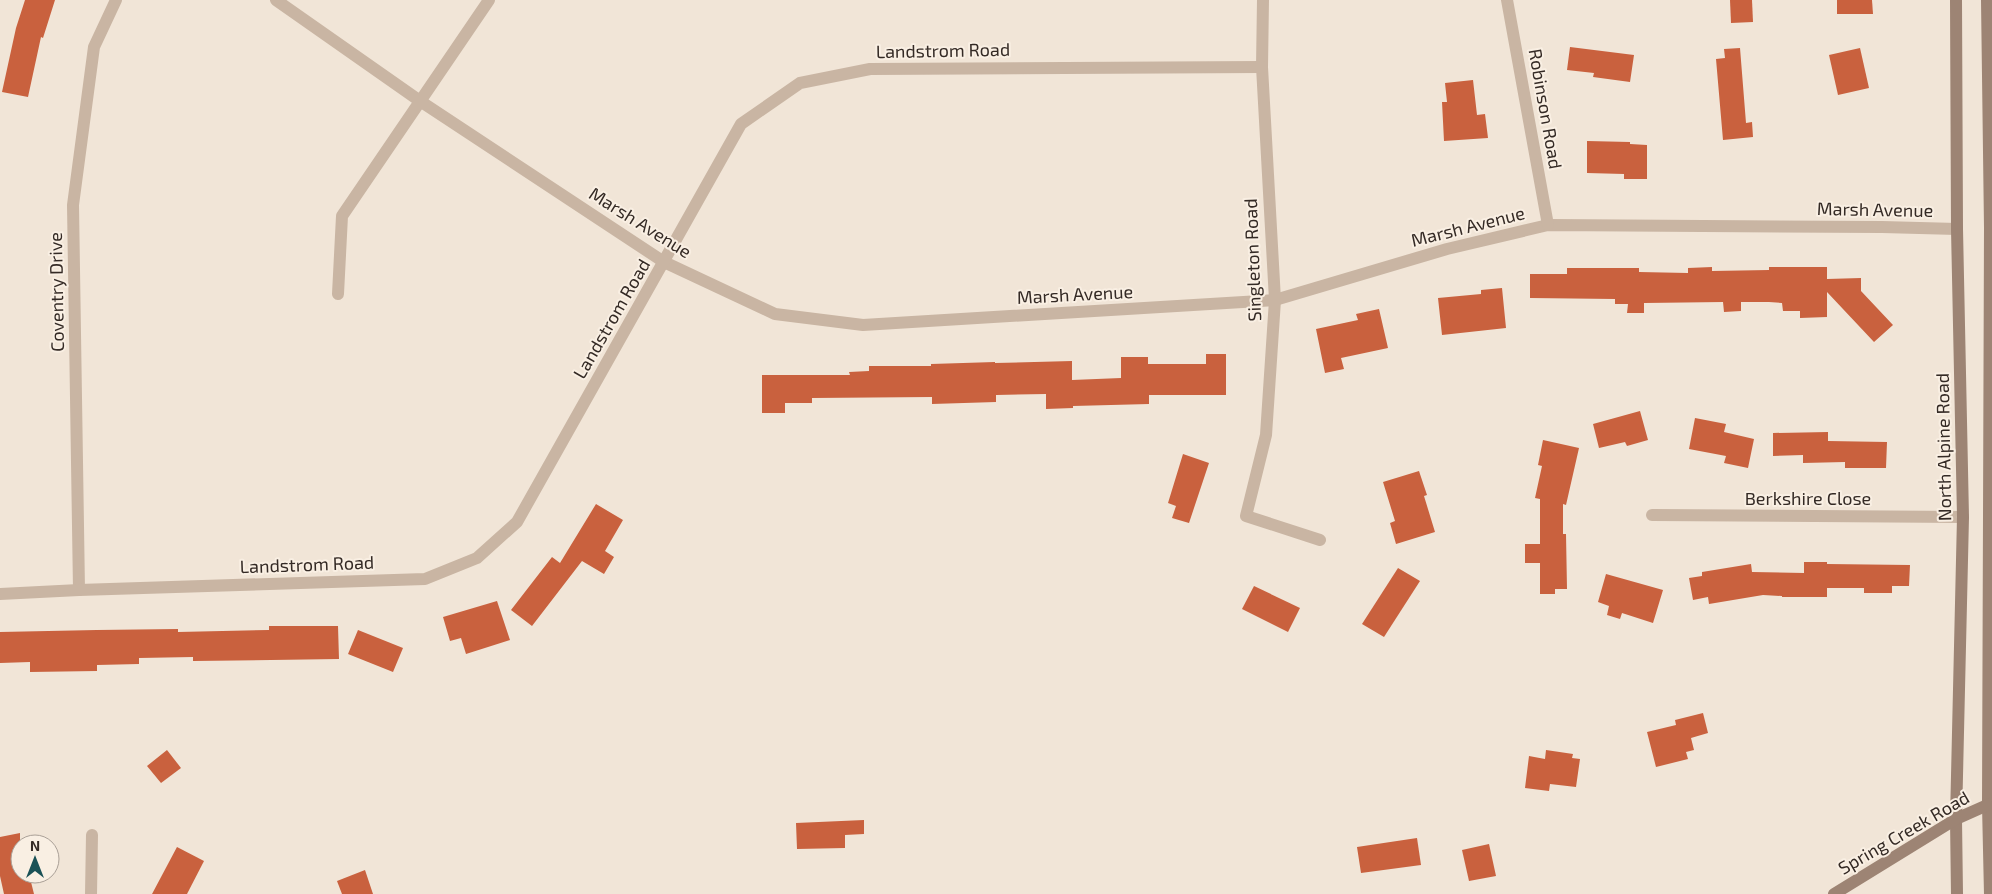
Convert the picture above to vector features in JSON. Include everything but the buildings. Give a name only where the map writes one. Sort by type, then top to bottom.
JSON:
[{"type":"main road","name":"North Alpine Road","points":[[1956,0],[1957,229],[1963,517],[1956,819],[1958,894]]},
{"type":"main road","points":[[1988,0],[1991,888]]},
{"type":"main road","name":"Spring Creek Road","points":[[1834,894],[1956,819],[1990,804]]},
{"type":"street","name":"Coventry Drive","points":[[79,590],[73,205],[94,47],[116,0]]},
{"type":"street","name":"Marsh Avenue","points":[[276,0],[420,101],[664,262],[775,314],[863,325],[1274,300],[1446,249],[1548,225],[1957,229]]},
{"type":"street","points":[[338,294],[342,216],[489,0]]},
{"type":"street","name":"Singleton Road","points":[[1262,0],[1262,67],[1274,300],[1266,435],[1246,516],[1320,540]]},
{"type":"street","name":"Robinson Road","points":[[1507,0],[1548,225]]},
{"type":"street","name":"Landstrom Road","points":[[0,594],[425,578],[477,558],[517,522],[741,124],[800,83],[870,69],[1262,67]]},
{"type":"street","name":"Berkshire Close","points":[[1652,515],[1963,517]]},
{"type":"street","points":[[90,894],[92,835]]}]
